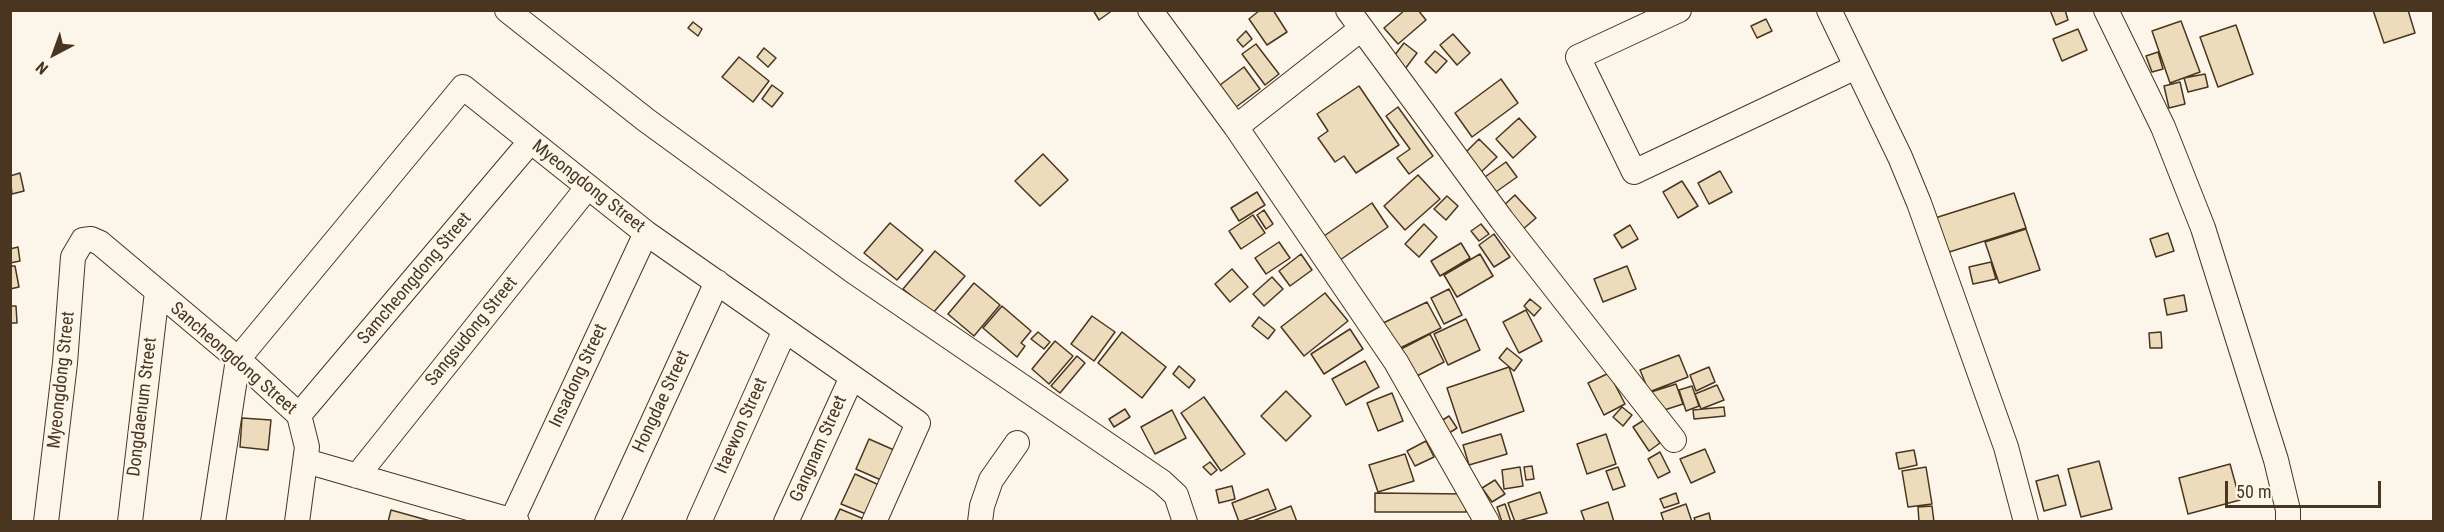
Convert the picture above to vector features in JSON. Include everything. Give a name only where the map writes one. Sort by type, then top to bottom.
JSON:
[{"type":"street","points":[[507,10],[646,120],[853,271],[1162,482],[1176,495],[1185,522]]},
{"type":"street","points":[[1150,10],[1236,127],[1396,363],[1487,522]]},
{"type":"street","points":[[1679,10],[1578,57],[1634,172],[1856,67]]},
{"type":"street","points":[[1829,10],[1900,157],[1939,255],[2006,447],[2026,522]]},
{"type":"street","points":[[2106,10],[2163,127],[2204,228],[2276,460],[2288,510],[2288,522]]},
{"type":"street","points":[[1236,127],[1354,20],[1502,220],[1674,440]]},
{"type":"street","name":"Myeongdong Street","points":[[237,359],[463,87],[646,233],[918,423],[874,522]]},
{"type":"street","name":"Samcheongdong Street","points":[[299,416],[530,142]]},
{"type":"street","name":"Sangsudong Street","points":[[357,476],[587,188]]},
{"type":"street","name":"Insadong Street","points":[[514,521],[646,233]]},
{"type":"street","name":"Sancheongdong Street","points":[[83,240],[91,239],[100,243],[237,359],[299,416],[306,432],[306,461],[297,522]]},
{"type":"street","name":"Myeongdong Street","points":[[46,522],[65,363],[73,257],[83,240]]},
{"type":"street","name":"Hongdae Street","points":[[607,522],[717,282]]},
{"type":"street","name":"Dongdaenum Street","points":[[130,522],[157,292]]},
{"type":"street","name":"Itaewon Street","points":[[699,522],[785,330]]},
{"type":"street","points":[[213,522],[237,359]]},
{"type":"street","name":"Gangnam Street","points":[[786,522],[852,376]]},
{"type":"street","points":[[980,522],[982,506],[991,480],[1017,443]]},
{"type":"street","points":[[306,461],[514,521]]},
{"type":"building","points":[[1093,10],[1113,10],[1099,20]]},
{"type":"building","points":[[1260,10],[1273,10],[1287,32],[1267,45],[1249,19]]},
{"type":"building","points":[[1405,10],[1418,10],[1426,20],[1398,44],[1384,28]]},
{"type":"building","points":[[2050,10],[2065,10],[2068,20],[2056,25]]},
{"type":"building","points":[[2373,10],[2408,10],[2415,33],[2384,43]]},
{"type":"building","points":[[1766,19],[1772,31],[1757,38],[1751,26]]},
{"type":"building","points":[[2181,21],[2200,72],[2170,83],[2152,31]]},
{"type":"building","points":[[693,22],[702,29],[698,36],[688,28]]},
{"type":"building","points":[[2236,25],[2253,74],[2218,87],[2200,37]]},
{"type":"building","points":[[2078,29],[2087,50],[2062,61],[2053,39]]},
{"type":"building","points":[[1246,31],[1252,39],[1243,47],[1237,40]]},
{"type":"building","points":[[1453,34],[1470,53],[1457,65],[1440,45]]},
{"type":"building","points":[[1404,43],[1417,53],[1405,69],[1391,60]]},
{"type":"building","points":[[1256,44],[1279,74],[1265,85],[1242,54]]},
{"type":"building","points":[[764,48],[776,58],[768,67],[757,57]]},
{"type":"building","points":[[1435,51],[1447,61],[1436,73],[1425,62]]},
{"type":"building","points":[[2158,52],[2163,69],[2152,72],[2146,56]]},
{"type":"building","points":[[739,57],[769,81],[753,102],[722,77]]},
{"type":"building","points":[[1244,67],[1260,89],[1232,110],[1216,88]]},
{"type":"building","points":[[2205,74],[2208,87],[2188,92],[2184,78]]},
{"type":"building","points":[[1501,79],[1518,103],[1472,137],[1455,113]]},
{"type":"building","points":[[2180,82],[2185,104],[2169,108],[2164,86]]},
{"type":"building","points":[[772,85],[783,93],[772,107],[762,99]]},
{"type":"building","points":[[1359,86],[1399,145],[1356,173],[1344,156],[1335,162],[1318,138],[1328,131],[1317,114]]},
{"type":"building","points":[[1398,107],[1433,156],[1409,174],[1397,158],[1410,149],[1386,116]]},
{"type":"building","points":[[1519,118],[1536,137],[1513,158],[1496,139]]},
{"type":"building","points":[[1479,139],[1497,157],[1480,173],[1463,155]]},
{"type":"building","points":[[1043,154],[1068,180],[1040,206],[1015,181]]},
{"type":"building","points":[[1506,162],[1517,177],[1493,194],[1482,179]]},
{"type":"building","points":[[1720,171],[1732,192],[1709,204],[1698,183]]},
{"type":"building","points":[[20,173],[24,191],[12,194],[10,176]]},
{"type":"building","points":[[1418,175],[1440,199],[1405,230],[1384,206]]},
{"type":"building","points":[[1682,181],[1698,206],[1678,218],[1663,192]]},
{"type":"building","points":[[1257,192],[1265,205],[1239,221],[1231,208]]},
{"type":"building","points":[[2014,193],[2026,228],[1946,253],[1935,218]]},
{"type":"building","points":[[1515,195],[1536,218],[1522,230],[1502,207]]},
{"type":"building","points":[[1447,196],[1458,206],[1446,220],[1434,209]]},
{"type":"building","points":[[1372,203],[1388,227],[1340,260],[1324,236]]},
{"type":"building","points":[[1264,210],[1273,224],[1266,229],[1257,215]]},
{"type":"building","points":[[1253,215],[1265,233],[1241,249],[1229,231]]},
{"type":"building","points":[[890,223],[923,250],[897,280],[864,253]]},
{"type":"building","points":[[1424,224],[1437,237],[1419,257],[1405,244]]},
{"type":"building","points":[[1481,224],[1489,234],[1479,241],[1471,231]]},
{"type":"building","points":[[1630,225],[1638,239],[1622,248],[1614,235]]},
{"type":"building","points":[[2026,229],[2040,270],[1999,283],[1985,242]]},
{"type":"building","points":[[2168,233],[2174,251],[2156,257],[2150,239]]},
{"type":"building","points":[[1494,234],[1510,257],[1494,267],[1479,245]]},
{"type":"building","points":[[1279,242],[1290,258],[1266,274],[1255,258]]},
{"type":"building","points":[[1461,243],[1470,258],[1440,276],[1431,261]]},
{"type":"building","points":[[18,247],[20,261],[10,263],[10,249]]},
{"type":"building","points":[[935,251],[965,276],[933,313],[903,289]]},
{"type":"building","points":[[1301,254],[1312,270],[1290,286],[1279,271]]},
{"type":"building","points":[[1480,254],[1493,276],[1457,297],[1444,275]]},
{"type":"building","points":[[1991,262],[1996,279],[1973,284],[1969,267]]},
{"type":"building","points":[[10,266],[15,266],[19,287],[10,289]]},
{"type":"building","points":[[1627,266],[1636,289],[1603,302],[1594,279]]},
{"type":"building","points":[[1232,269],[1248,287],[1230,302],[1215,284]]},
{"type":"building","points":[[1272,277],[1283,289],[1264,306],[1253,294]]},
{"type":"building","points":[[974,283],[1000,305],[974,336],[948,314]]},
{"type":"building","points":[[1449,289],[1462,315],[1444,324],[1431,298]]},
{"type":"building","points":[[1325,293],[1348,321],[1304,356],[1281,327]]},
{"type":"building","points":[[2184,295],[2187,311],[2167,315],[2164,299]]},
{"type":"building","points":[[1530,299],[1541,308],[1534,316],[1524,306]]},
{"type":"building","points":[[1427,302],[1441,328],[1392,352],[1379,325]]},
{"type":"building","points":[[10,306],[16,306],[17,323],[10,323]]},
{"type":"building","points":[[1002,306],[1031,331],[1021,343],[1025,346],[1017,357],[983,328]]},
{"type":"building","points":[[1526,310],[1542,341],[1519,353],[1503,322]]},
{"type":"building","points":[[1092,316],[1115,332],[1094,361],[1071,344]]},
{"type":"building","points":[[1259,317],[1275,330],[1268,339],[1252,326]]},
{"type":"building","points":[[1466,319],[1480,350],[1448,365],[1434,334]]},
{"type":"building","points":[[1350,329],[1363,349],[1324,374],[1311,354]]},
{"type":"building","points":[[1038,332],[1050,342],[1044,349],[1031,339]]},
{"type":"building","points":[[1122,332],[1166,367],[1142,398],[1098,363]]},
{"type":"building","points":[[2161,332],[2162,348],[2150,348],[2149,333]]},
{"type":"building","points":[[1430,334],[1444,362],[1415,377],[1401,349]]},
{"type":"building","points":[[1055,341],[1073,356],[1049,384],[1032,369]]},
{"type":"building","points":[[1507,348],[1522,360],[1514,371],[1499,358]]},
{"type":"building","points":[[1679,355],[1688,377],[1649,392],[1640,370]]},
{"type":"building","points":[[1077,356],[1085,363],[1060,393],[1051,386]]},
{"type":"building","points":[[1365,361],[1379,387],[1346,405],[1332,379]]},
{"type":"building","points":[[1179,366],[1195,380],[1189,388],[1173,374]]},
{"type":"building","points":[[1509,367],[1524,411],[1462,433],[1447,388]]},
{"type":"building","points":[[1709,367],[1715,382],[1696,391],[1690,375]]},
{"type":"building","points":[[1609,373],[1625,404],[1604,415],[1588,383]]},
{"type":"building","points":[[1676,384],[1683,404],[1655,413],[1648,393]]},
{"type":"building","points":[[1717,385],[1724,400],[1701,409],[1695,394]]},
{"type":"building","points":[[1692,386],[1699,406],[1686,411],[1679,390]]},
{"type":"building","points":[[1286,391],[1311,416],[1286,441],[1261,416]]},
{"type":"building","points":[[1392,393],[1403,421],[1378,431],[1367,403]]},
{"type":"building","points":[[1204,397],[1245,454],[1221,471],[1181,413]]},
{"type":"building","points":[[1622,407],[1632,415],[1623,426],[1613,417]]},
{"type":"building","points":[[1724,407],[1725,416],[1694,419],[1693,410]]},
{"type":"building","points":[[1125,409],[1130,417],[1114,427],[1109,419]]},
{"type":"building","points":[[1172,410],[1186,438],[1155,454],[1141,427]]},
{"type":"building","points":[[1449,416],[1457,428],[1446,435],[1438,423]]},
{"type":"building","points":[[242,418],[271,420],[268,450],[240,447]]},
{"type":"building","points":[[1644,420],[1660,443],[1649,451],[1633,427]]},
{"type":"building","points":[[1501,434],[1507,454],[1469,465],[1463,445]]},
{"type":"building","points":[[1606,434],[1616,464],[1587,474],[1577,444]]},
{"type":"building","points":[[869,439],[894,450],[881,480],[856,469]]},
{"type":"building","points":[[1426,441],[1434,457],[1415,466],[1407,451]]},
{"type":"building","points":[[1705,449],[1715,472],[1691,483],[1680,459]]},
{"type":"building","points":[[1914,450],[1917,465],[1899,469],[1896,453]]},
{"type":"building","points":[[1660,452],[1670,472],[1658,478],[1648,459]]},
{"type":"building","points":[[1405,454],[1414,481],[1378,492],[1369,465]]},
{"type":"building","points":[[2099,461],[2112,509],[2081,517],[2068,469]]},
{"type":"building","points":[[1210,462],[1217,470],[1211,475],[1203,467]]},
{"type":"building","points":[[2230,464],[2240,500],[2188,514],[2179,478]]},
{"type":"building","points":[[1532,466],[1534,479],[1526,480],[1524,467]]},
{"type":"building","points":[[1520,467],[1523,486],[1504,489],[1502,470]]},
{"type":"building","points":[[1618,467],[1625,486],[1613,490],[1606,471]]},
{"type":"building","points":[[1926,467],[1932,504],[1908,507],[1902,471]]},
{"type":"building","points":[[855,474],[879,485],[866,514],[841,504]]},
{"type":"building","points":[[2058,475],[2066,505],[2044,511],[2036,481]]},
{"type":"building","points":[[1495,480],[1505,494],[1492,502],[1482,488]]},
{"type":"building","points":[[1232,486],[1235,499],[1219,503],[1216,490]]},
{"type":"building","points":[[1268,489],[1276,509],[1239,522],[1232,503]]},
{"type":"building","points":[[1540,492],[1547,513],[1515,522],[1508,503]]},
{"type":"building","points":[[1375,493],[1465,494],[1466,512],[1375,512]]},
{"type":"building","points":[[1676,493],[1679,503],[1664,508],[1660,499]]},
{"type":"building","points":[[1608,502],[1614,522],[1585,522],[1581,511]]},
{"type":"building","points":[[1505,504],[1511,522],[1502,522],[1497,507]]},
{"type":"building","points":[[1686,504],[1692,522],[1664,522],[1661,513]]},
{"type":"building","points":[[1291,506],[1297,522],[1253,521]]},
{"type":"building","points":[[1932,506],[1934,522],[1919,522],[1918,507]]},
{"type":"building","points":[[840,509],[864,519],[863,522],[834,522]]},
{"type":"building","points":[[391,510],[434,522],[388,522]]},
{"type":"building","points":[[1709,513],[1711,522],[1696,522],[1694,518]]}]
